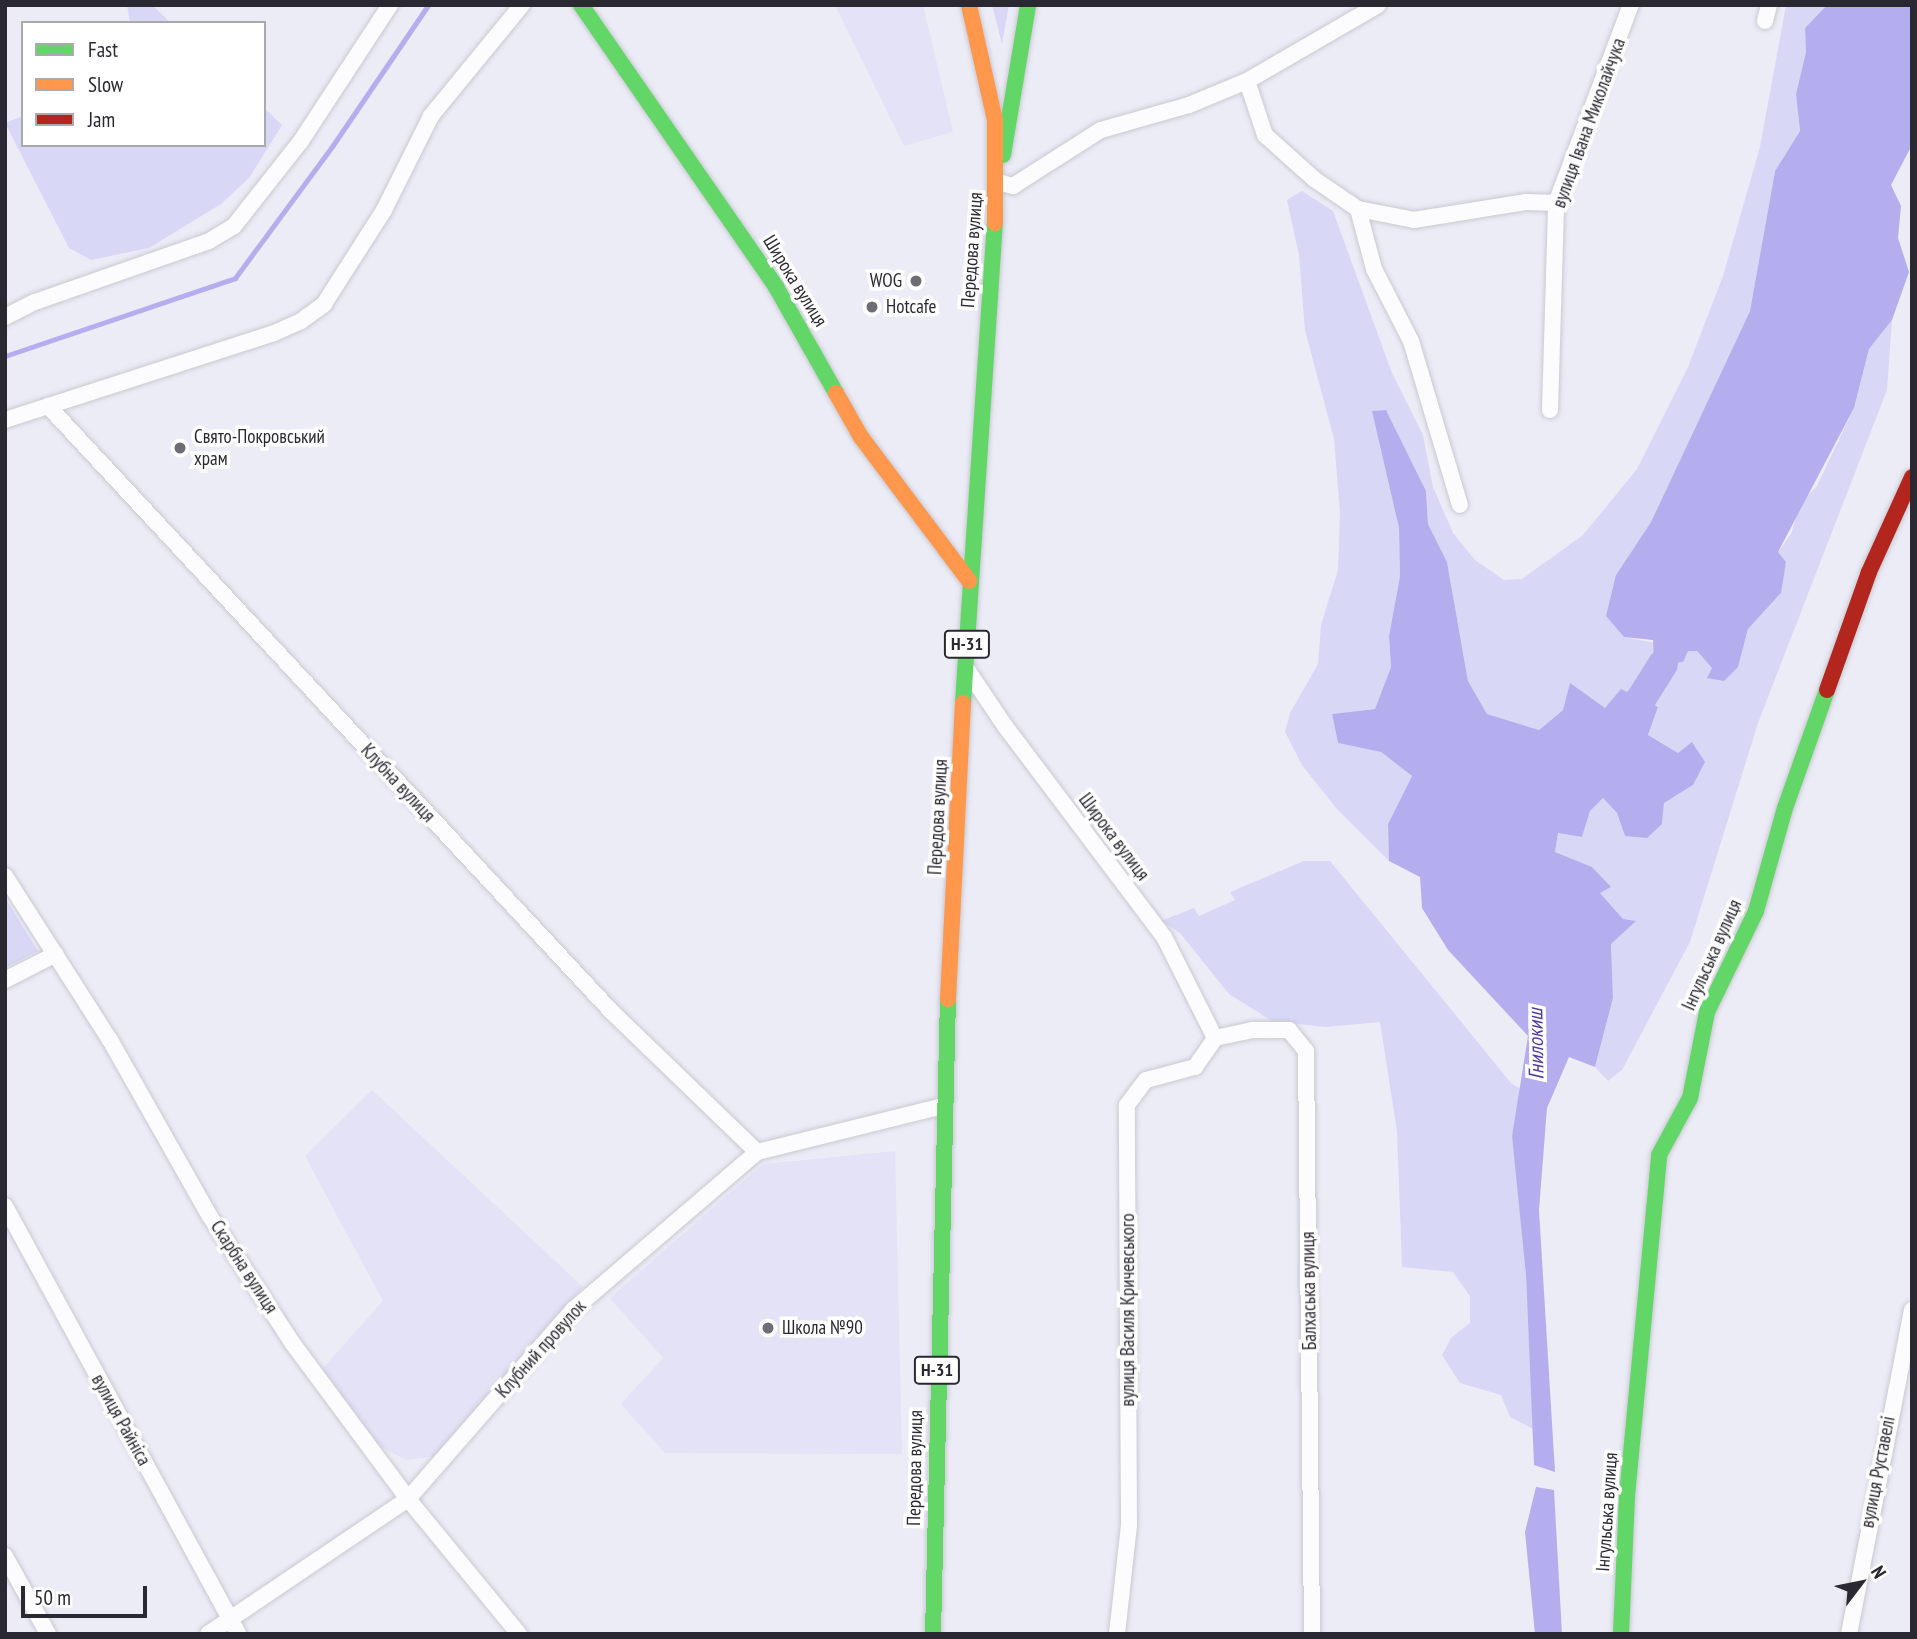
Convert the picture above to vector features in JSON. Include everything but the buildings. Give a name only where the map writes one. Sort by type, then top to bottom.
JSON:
[{"type":"main road","name":"Н-31","points":[[969,5],[995,120],[998,182]]},
{"type":"main road","name":"Передова вулиця","points":[[933,1634],[943,1106],[967,667],[969,581],[998,182],[1028,5]]},
{"type":"main road","name":"Широка вулиця","points":[[583,6],[776,287],[861,437],[969,581]]},
{"type":"main road","name":"Інгульська вулиця","points":[[1620,1634],[1628,1496],[1659,1155],[1690,1098],[1707,1012],[1756,911],[1785,807],[1869,572],[1912,477]]},
{"type":"street","points":[[5,317],[35,302],[209,241],[234,226],[301,141],[390,5]]},
{"type":"street","points":[[5,420],[272,334],[301,321],[324,304],[384,210],[431,116],[522,5]]},
{"type":"street","points":[[998,182],[1013,186],[1101,130],[1189,105],[1247,81],[1378,5]]},
{"type":"street","name":"вулиця Івана Миколайчука","points":[[1550,410],[1556,203],[1631,5]]},
{"type":"street","points":[[1247,81],[1265,135],[1314,179],[1358,209],[1414,220],[1527,202],[1556,203]]},
{"type":"street","points":[[1358,209],[1374,269],[1411,341],[1460,505]]},
{"type":"street","name":"Клубна вулиця","points":[[48,406],[611,1011],[757,1152]]},
{"type":"street","name":"Широка вулиця","points":[[967,667],[1005,726],[1164,937],[1215,1038]]},
{"type":"street","name":"Скарбна вулиця","points":[[5,876],[56,954],[217,1227],[293,1344],[408,1499],[519,1634]]},
{"type":"street","points":[[5,980],[56,954]]},
{"type":"street","name":"Балхаська вулиця","points":[[1215,1038],[1252,1030],[1289,1030],[1306,1051],[1312,1634]]},
{"type":"street","name":"вулиця Василя Кричевського","points":[[1117,1634],[1129,1525],[1127,1105],[1146,1080],[1195,1068],[1215,1038]]},
{"type":"street","name":"Клубний провулок","points":[[208,1634],[234,1627],[408,1499],[574,1309],[757,1152],[943,1106]]},
{"type":"street","name":"вулиця Райніса","points":[[5,1206],[234,1627]]},
{"type":"street","name":"вулиця Руставелі","points":[[1849,1634],[1912,1310]]},
{"type":"street","points":[[5,1556],[48,1634]]},
{"type":"shaded area","points":[[127,5],[152,5],[169,21],[130,21]]},
{"type":"shaded area","points":[[835,5],[923,5],[953,132],[904,146]]},
{"type":"shaded area","points":[[992,5],[1009,5],[1002,44]]},
{"type":"shaded area","points":[[1786,5],[1827,5],[1805,28],[1806,52],[1796,94],[1800,131],[1775,171],[1750,311],[1651,522],[1616,575],[1624,637],[1697,651],[1712,668],[1738,667],[1748,629],[1781,593],[1778,552],[1791,534],[1801,503],[1817,486],[1854,408],[1869,349],[1892,320],[1887,390],[1758,723],[1690,942],[1622,1070],[1608,1081],[1595,1067],[1613,998],[1611,944],[1623,919],[1599,892],[1610,887],[1592,867],[1555,852],[1558,833],[1582,837],[1590,811],[1603,798],[1617,813],[1625,836],[1662,824],[1664,803],[1693,785],[1678,753],[1648,735],[1658,707],[1641,699],[1605,708],[1563,710],[1539,730],[1487,714],[1468,681],[1447,562],[1428,524],[1426,491],[1386,410],[1373,411],[1399,528],[1400,576],[1389,636],[1391,667],[1375,709],[1332,714],[1338,743],[1381,752],[1412,776],[1388,824],[1389,861],[1336,808],[1302,765],[1285,732],[1290,713],[1318,664],[1321,625],[1338,570],[1340,512],[1334,439],[1305,330],[1299,255],[1287,200],[1302,191],[1333,211],[1392,373],[1423,435],[1433,487],[1453,533],[1475,560],[1504,580],[1522,579],[1583,535],[1637,469],[1688,367],[1723,276],[1760,147]]},
{"type":"shaded area","points":[[266,110],[282,125],[249,178],[221,204],[149,248],[91,260],[69,248],[5,123],[21,117],[21,147],[266,147]]},
{"type":"shaded area","points":[[1304,861],[1330,861],[1511,1083],[1522,1090],[1512,1136],[1524,1235],[1533,1429],[1510,1417],[1501,1395],[1460,1383],[1442,1355],[1451,1338],[1470,1323],[1470,1296],[1453,1272],[1402,1267],[1397,1131],[1380,1022],[1325,1027],[1272,1021],[1229,994],[1180,933],[1161,921],[1194,908],[1199,916],[1235,900],[1230,892]]},
{"type":"shaded area","points":[[5,898],[38,951],[5,968]]},
{"type":"shaded area","points":[[372,1090],[583,1287],[438,1456],[407,1460],[374,1444],[322,1369],[383,1301],[305,1156]]},
{"type":"shaded area","name":"Школа №90","points":[[895,1151],[902,1454],[665,1453],[621,1404],[663,1358],[610,1298],[763,1164]]},
{"type":"water","points":[[1827,5],[1912,5],[1912,145],[1891,185],[1901,206],[1898,238],[1909,272],[1892,320],[1869,349],[1854,408],[1778,552],[1786,562],[1781,593],[1748,629],[1738,667],[1724,681],[1707,678],[1712,668],[1697,651],[1688,651],[1683,662],[1663,664],[1654,657],[1653,640],[1624,637],[1606,616],[1616,575],[1651,522],[1750,311],[1775,171],[1800,131],[1796,94],[1806,52],[1805,28]]},
{"type":"water","points":[[1386,410],[1426,491],[1428,524],[1447,562],[1468,681],[1487,714],[1539,730],[1563,710],[1570,683],[1605,708],[1621,689],[1658,707],[1648,735],[1678,753],[1692,742],[1705,762],[1693,785],[1664,803],[1662,824],[1647,838],[1625,836],[1617,813],[1603,798],[1590,811],[1582,837],[1558,833],[1555,852],[1592,867],[1611,887],[1600,893],[1623,919],[1636,921],[1611,944],[1613,998],[1595,1067],[1569,1057],[1547,1108],[1539,1210],[1555,1472],[1534,1465],[1526,1275],[1512,1136],[1528,1036],[1448,950],[1422,908],[1420,877],[1389,861],[1388,824],[1412,776],[1381,752],[1338,743],[1332,714],[1375,709],[1391,667],[1389,636],[1400,576],[1399,528],[1372,411]]},
{"type":"water","points":[[1536,1487],[1554,1490],[1562,1634],[1535,1634],[1525,1532]]},
{"type":"waterway","points":[[5,356],[235,278],[333,145],[428,5]]},
{"type":"waterway","name":"Гнилокиш","points":[[1614,728],[1641,699],[1663,664]]},
{"type":"traffic: fast","points":[[581,5],[776,287],[836,393]]},
{"type":"traffic: fast","points":[[1003,155],[1028,5]]},
{"type":"traffic: fast","points":[[963,703],[995,223]]},
{"type":"traffic: fast","points":[[1621,1634],[1627,1496],[1659,1155],[1690,1098],[1707,1012],[1756,911],[1785,808],[1827,690]]},
{"type":"traffic: fast","points":[[933,1634],[948,999]]},
{"type":"traffic: slow","points":[[969,5],[995,120],[995,223]]},
{"type":"traffic: slow","points":[[836,393],[861,437],[969,581]]},
{"type":"traffic: slow","points":[[948,999],[963,703]]},
{"type":"traffic: jam","points":[[1827,690],[1869,572],[1912,477]]},
{"type":"place","name":"WOG","points":[[916,281]]},
{"type":"place","name":"Hotcafe","points":[[872,307]]},
{"type":"place","name":"Свято-Покровський храм","points":[[180,448]]},
{"type":"place","name":"Школа №90","points":[[768,1328]]}]
